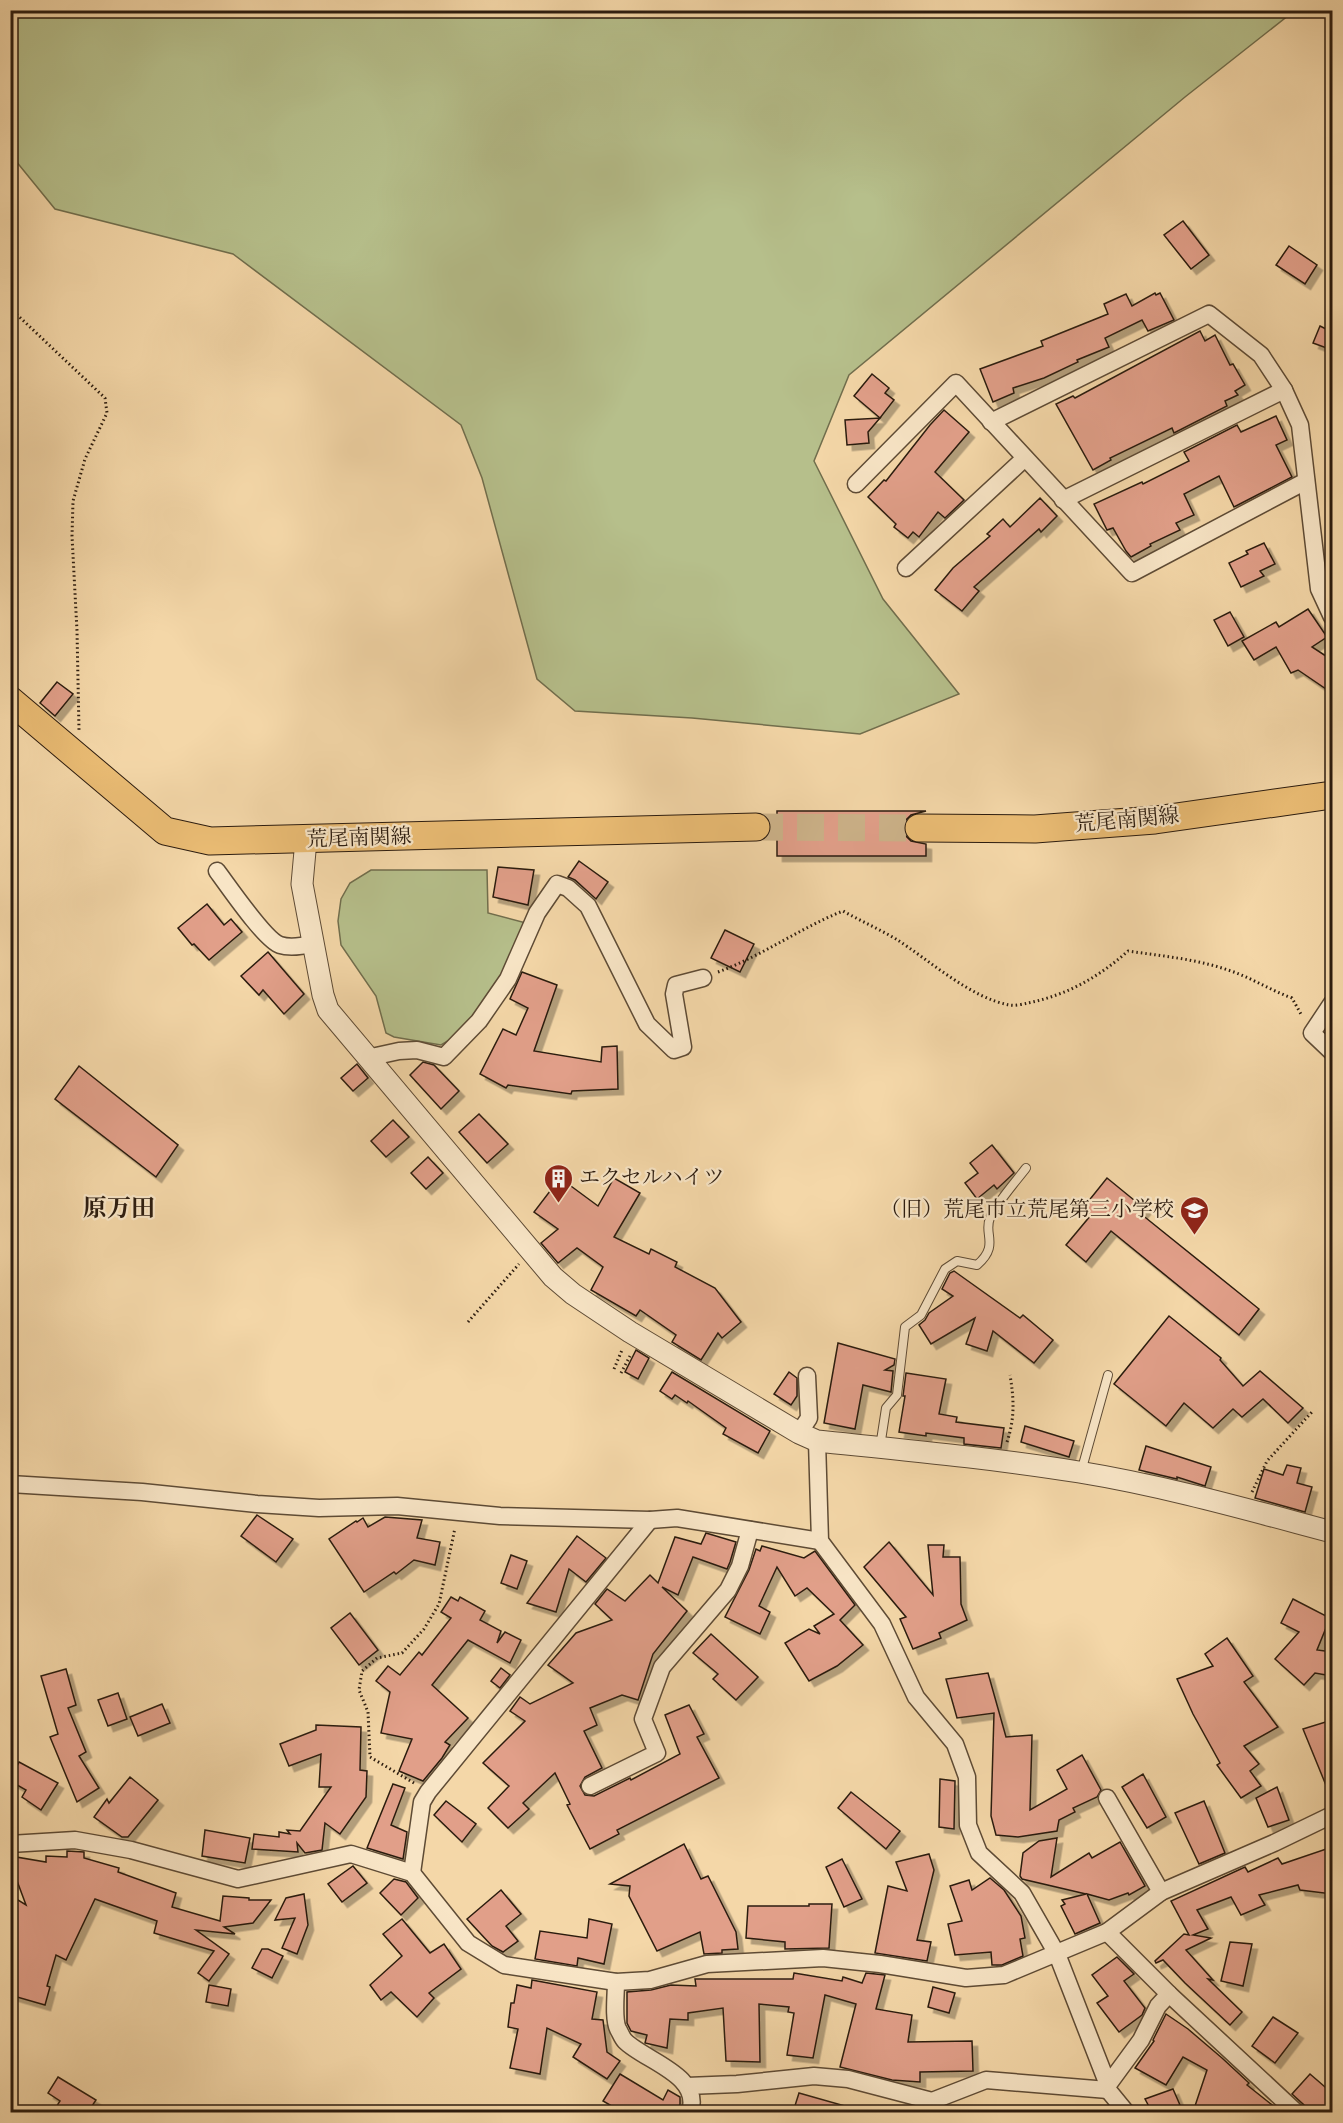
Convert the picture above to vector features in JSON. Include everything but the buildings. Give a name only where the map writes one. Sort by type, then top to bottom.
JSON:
[{"type":"main road","name":"荒尾南関線","points":[[10,700],[165,831],[210,841],[756,827]]},
{"type":"main road","name":"荒尾南関線","points":[[920,828],[1035,829],[1155,820],[1332,795]]},
{"type":"street","points":[[991,422],[1209,314],[1261,355],[1284,390],[1300,425],[1319,589],[1332,617]]},
{"type":"street","points":[[856,484],[956,382],[1132,573],[1306,482]]},
{"type":"street","points":[[1064,500],[1284,390]]},
{"type":"street","points":[[906,568],[1025,458]]},
{"type":"street","points":[[306,840],[302,884],[312,944],[328,1010],[530,1251],[553,1277],[573,1294],[630,1332],[808,1437],[1081,1472],[1206,1499],[1332,1532]]},
{"type":"street","points":[[217,871],[267,937],[281,945],[312,944]]},
{"type":"street","points":[[367,1058],[399,1051],[417,1050],[444,1057],[479,1021],[508,979],[537,913],[557,884],[568,888],[588,906],[647,1024],[674,1050],[683,1047],[674,994],[676,985],[703,978]]},
{"type":"street","points":[[1332,1003],[1312,1033],[1332,1052]]},
{"type":"street","points":[[807,1376],[808,1437],[817,1474],[820,1534],[882,1624],[916,1697],[955,1744],[967,1777],[968,1825],[979,1853],[1022,1893],[1057,1954],[1108,2087],[1126,2112]]},
{"type":"street","points":[[10,1484],[142,1492],[319,1508],[397,1506],[500,1516],[650,1520],[677,1518],[750,1530],[820,1534]]},
{"type":"street","points":[[412,1873],[422,1802],[428,1792],[650,1520]]},
{"type":"street","points":[[590,1786],[657,1753],[643,1719],[662,1667],[728,1590],[740,1566],[750,1530]]},
{"type":"street","points":[[1107,1798],[1161,1892]]},
{"type":"street","points":[[10,1844],[75,1840],[131,1850],[238,1879],[351,1854],[412,1873],[468,1943],[504,1965],[616,1982],[650,1980],[707,1964],[823,1958],[880,1964],[966,1978],[1004,1975],[1107,1932],[1161,1892],[1332,1815]]},
{"type":"street","points":[[1107,1932],[1169,1994],[1296,2112]]},
{"type":"street","points":[[616,1982],[616,2026],[625,2041],[666,2067],[687,2086],[690,2112]]},
{"type":"street","points":[[1108,2087],[1141,2040],[1158,2006],[1169,1994]]},
{"type":"street","points":[[687,2086],[737,2084],[814,2076],[848,2079],[932,2101],[986,2080],[1108,2087]]},
{"type":"lane","points":[[880,1448],[886,1408],[897,1395],[905,1327],[921,1315],[945,1269],[957,1261],[977,1265],[984,1259],[990,1245],[989,1219],[1026,1168]]},
{"type":"lane","points":[[1081,1472],[1107,1375]]},
{"type":"path","points":[[10,308],[105,398],[107,412],[86,459],[73,501],[72,536],[80,757]]},
{"type":"path","points":[[703,978],[734,967],[843,911],[895,939],[960,983],[988,998],[1012,1006],[1041,1000],[1078,987],[1109,968],[1128,951],[1186,959],[1230,970],[1292,998],[1312,1033]]},
{"type":"path","points":[[468,1322],[530,1251]]},
{"type":"path","points":[[1001,1461],[1011,1429],[1014,1408],[1010,1375]]},
{"type":"path","points":[[1243,1509],[1267,1461],[1312,1412]]},
{"type":"path","points":[[428,1792],[370,1757],[368,1712],[359,1690],[362,1671],[377,1658],[402,1653],[424,1629],[438,1604],[458,1512]]},
{"type":"green space","points":[[10,11],[1294,11],[1185,97],[849,375],[814,461],[883,599],[959,694],[860,734],[692,718],[575,711],[537,679],[482,478],[461,425],[233,254],[55,209],[11,155]]},
{"type":"green space","points":[[371,870],[487,870],[488,913],[526,923],[513,959],[463,1032],[441,1045],[394,1037],[386,1033],[376,996],[341,945],[338,921],[341,899],[350,883]]},
{"type":"tunnel","points":[[756,827],[919,828]]},
{"type":"place","name":"エクセルハイツ","points":[[558,1204]]},
{"type":"place","name":"（旧）荒尾市立荒尾第三小学校","points":[[1195,1236]]},
{"type":"district","name":"原万田","points":[[119,1210]]}]
